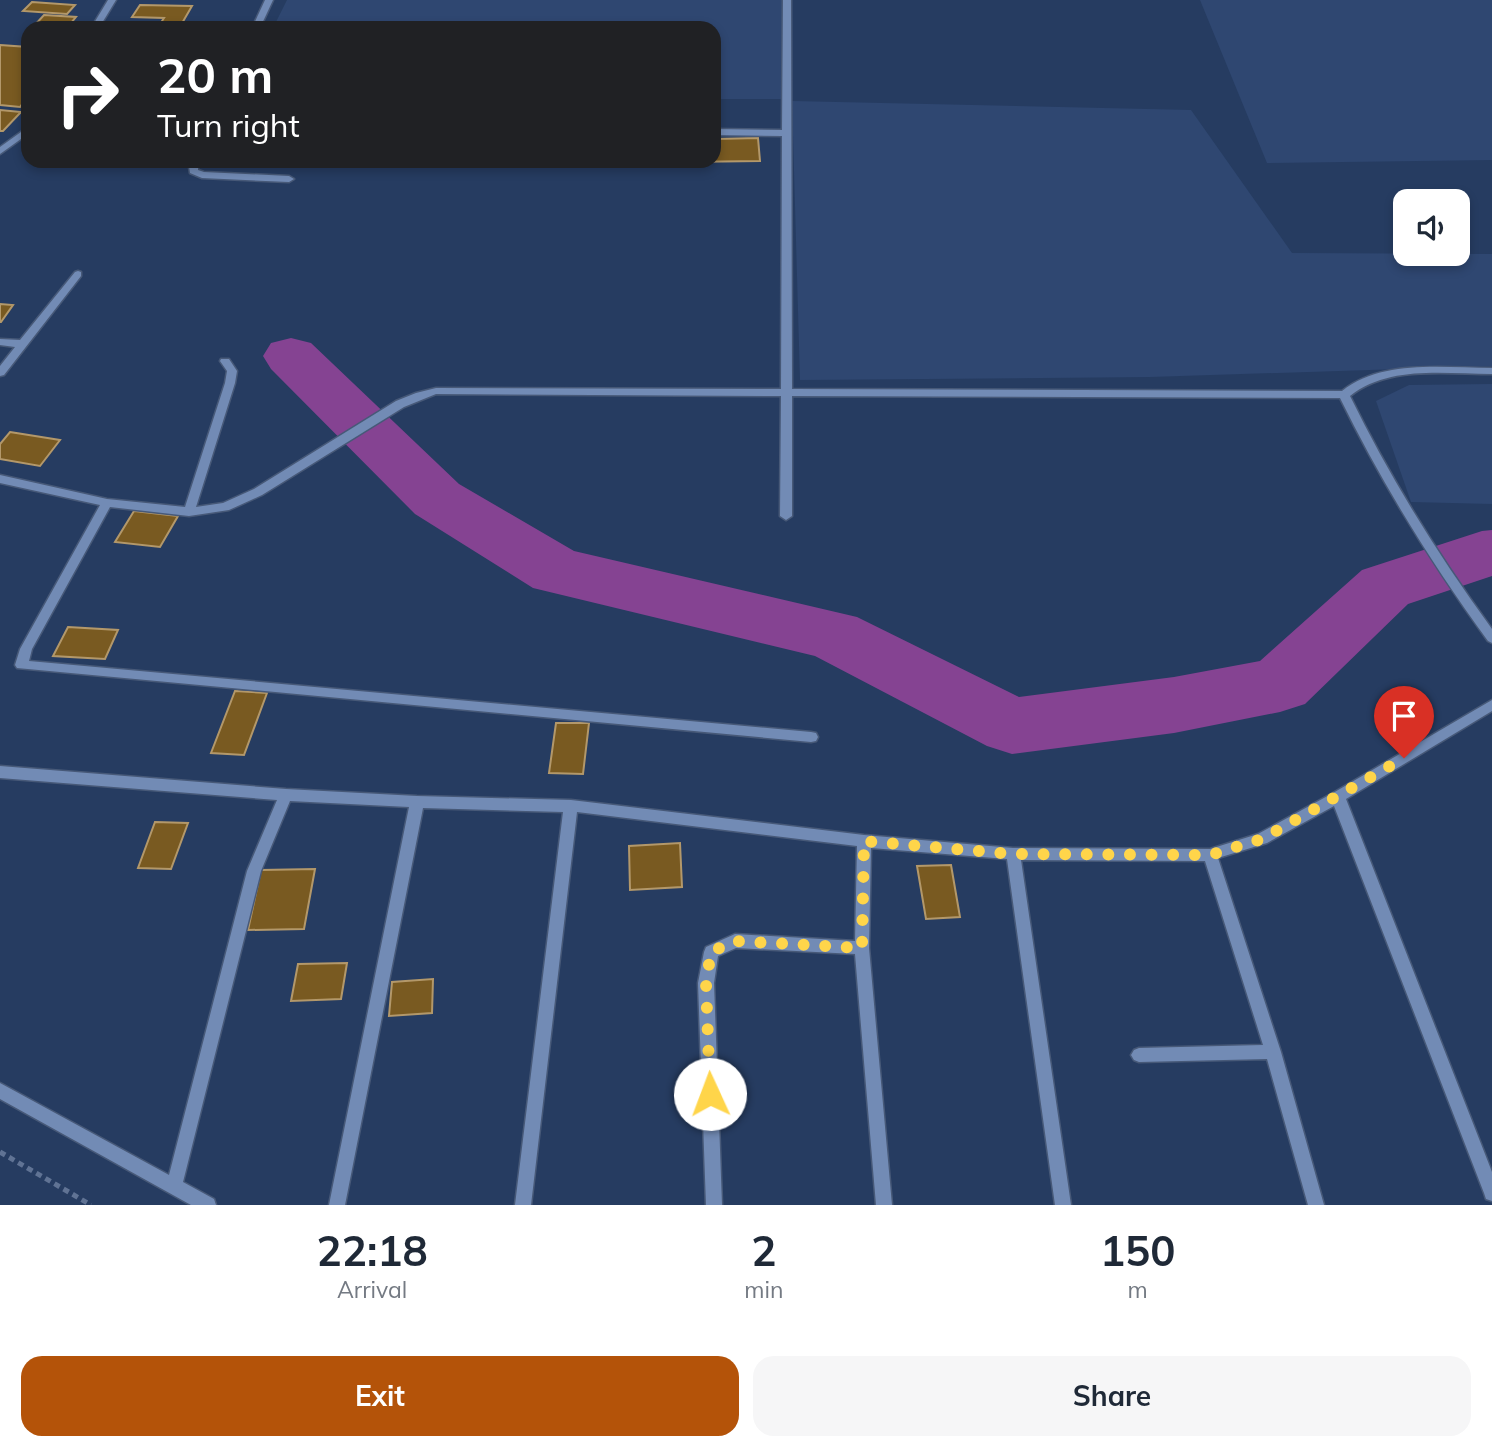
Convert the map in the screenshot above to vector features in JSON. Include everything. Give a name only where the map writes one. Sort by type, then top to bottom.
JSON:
[{"type":"street","points":[[98,21],[112,0]]},
{"type":"street","points":[[259,21],[269,0]]},
{"type":"street","points":[[786,516],[788,391],[785,132],[789,54],[787,0]]},
{"type":"street","points":[[721,132],[785,132]]},
{"type":"street","points":[[0,150],[21,136]]},
{"type":"street","points":[[193,168],[193,171],[202,175],[289,179]]},
{"type":"street","points":[[0,373],[78,274]]},
{"type":"street","points":[[0,342],[24,344]]},
{"type":"street","points":[[189,512],[230,383],[232,371],[225,360]]},
{"type":"street","points":[[0,480],[107,503],[189,512],[225,507],[258,492],[400,404],[436,391],[1344,395],[1363,380],[1391,373],[1492,372]]},
{"type":"street","points":[[1344,395],[1364,440],[1432,553],[1492,638]]},
{"type":"street","points":[[107,503],[26,649],[21,665],[40,669],[811,737]]},
{"type":"street","points":[[0,772],[286,795],[571,806],[864,841],[1013,854],[1210,855],[1262,839],[1492,705]]},
{"type":"street","points":[[174,1186],[254,871],[286,795]]},
{"type":"street","points":[[1338,797],[1492,1194]]},
{"type":"street","points":[[337,1205],[416,802]]},
{"type":"street","points":[[523,1205],[571,806]]},
{"type":"street","points":[[864,841],[862,948],[884,1205]]},
{"type":"street","points":[[1013,854],[1063,1205]]},
{"type":"street","points":[[1210,855],[1273,1052],[1316,1205]]},
{"type":"street","points":[[714,1205],[706,983],[711,952],[735,941],[862,948]]},
{"type":"street","points":[[1139,1055],[1273,1052]]},
{"type":"street","points":[[0,1091],[208,1205]]},
{"type":"path","points":[[0,1152],[91,1205]]},
{"type":"shaded area","points":[[287,0],[787,0],[785,99],[721,99],[721,21],[276,21]]},
{"type":"shaded area","points":[[1200,0],[1492,0],[1492,160],[1267,163]]},
{"type":"shaded area","points":[[792,101],[1191,110],[1292,253],[1393,254],[1393,266],[1470,266],[1470,254],[1492,254],[1492,366],[1150,377],[800,380]]},
{"type":"shaded area","points":[[1492,384],[1492,504],[1411,502],[1376,401],[1409,385]]},
{"type":"building","points":[[32,2],[75,5],[67,14],[23,11]]},
{"type":"building","points":[[140,5],[192,6],[183,21],[132,17]]},
{"type":"building","points":[[44,15],[76,17],[73,21],[39,21]]},
{"type":"building","points":[[0,45],[21,46],[21,106],[0,105]]},
{"type":"building","points":[[0,110],[21,112],[3,131],[0,131]]},
{"type":"building","points":[[758,138],[760,161],[721,162],[721,139]]},
{"type":"building","points":[[0,304],[13,305],[1,322],[0,322]]},
{"type":"building","points":[[10,432],[60,440],[40,466],[0,459],[0,444]]},
{"type":"building","points":[[134,511],[178,516],[160,547],[115,542]]},
{"type":"building","points":[[68,627],[118,630],[105,659],[53,656]]},
{"type":"building","points":[[235,691],[267,693],[244,755],[211,753]]},
{"type":"building","points":[[556,723],[589,723],[583,774],[549,773]]},
{"type":"building","points":[[155,822],[188,823],[171,869],[138,868]]},
{"type":"building","points":[[680,843],[682,887],[630,890],[629,846]]},
{"type":"building","points":[[951,865],[960,917],[926,919],[917,866]]},
{"type":"building","points":[[315,869],[304,929],[248,930],[261,870]]},
{"type":"building","points":[[347,963],[341,999],[291,1001],[298,964]]},
{"type":"building","points":[[433,979],[432,1013],[389,1016],[392,982]]},
{"type":"waterway","points":[[291,356],[437,499],[556,571],[833,635],[1012,726],[1174,705],[1280,685],[1385,587],[1492,553]]},
{"type":"route","points":[[710,1094],[706,983],[711,952],[735,941],[862,948],[864,841],[1013,854],[1210,855],[1262,839],[1404,758]]}]
